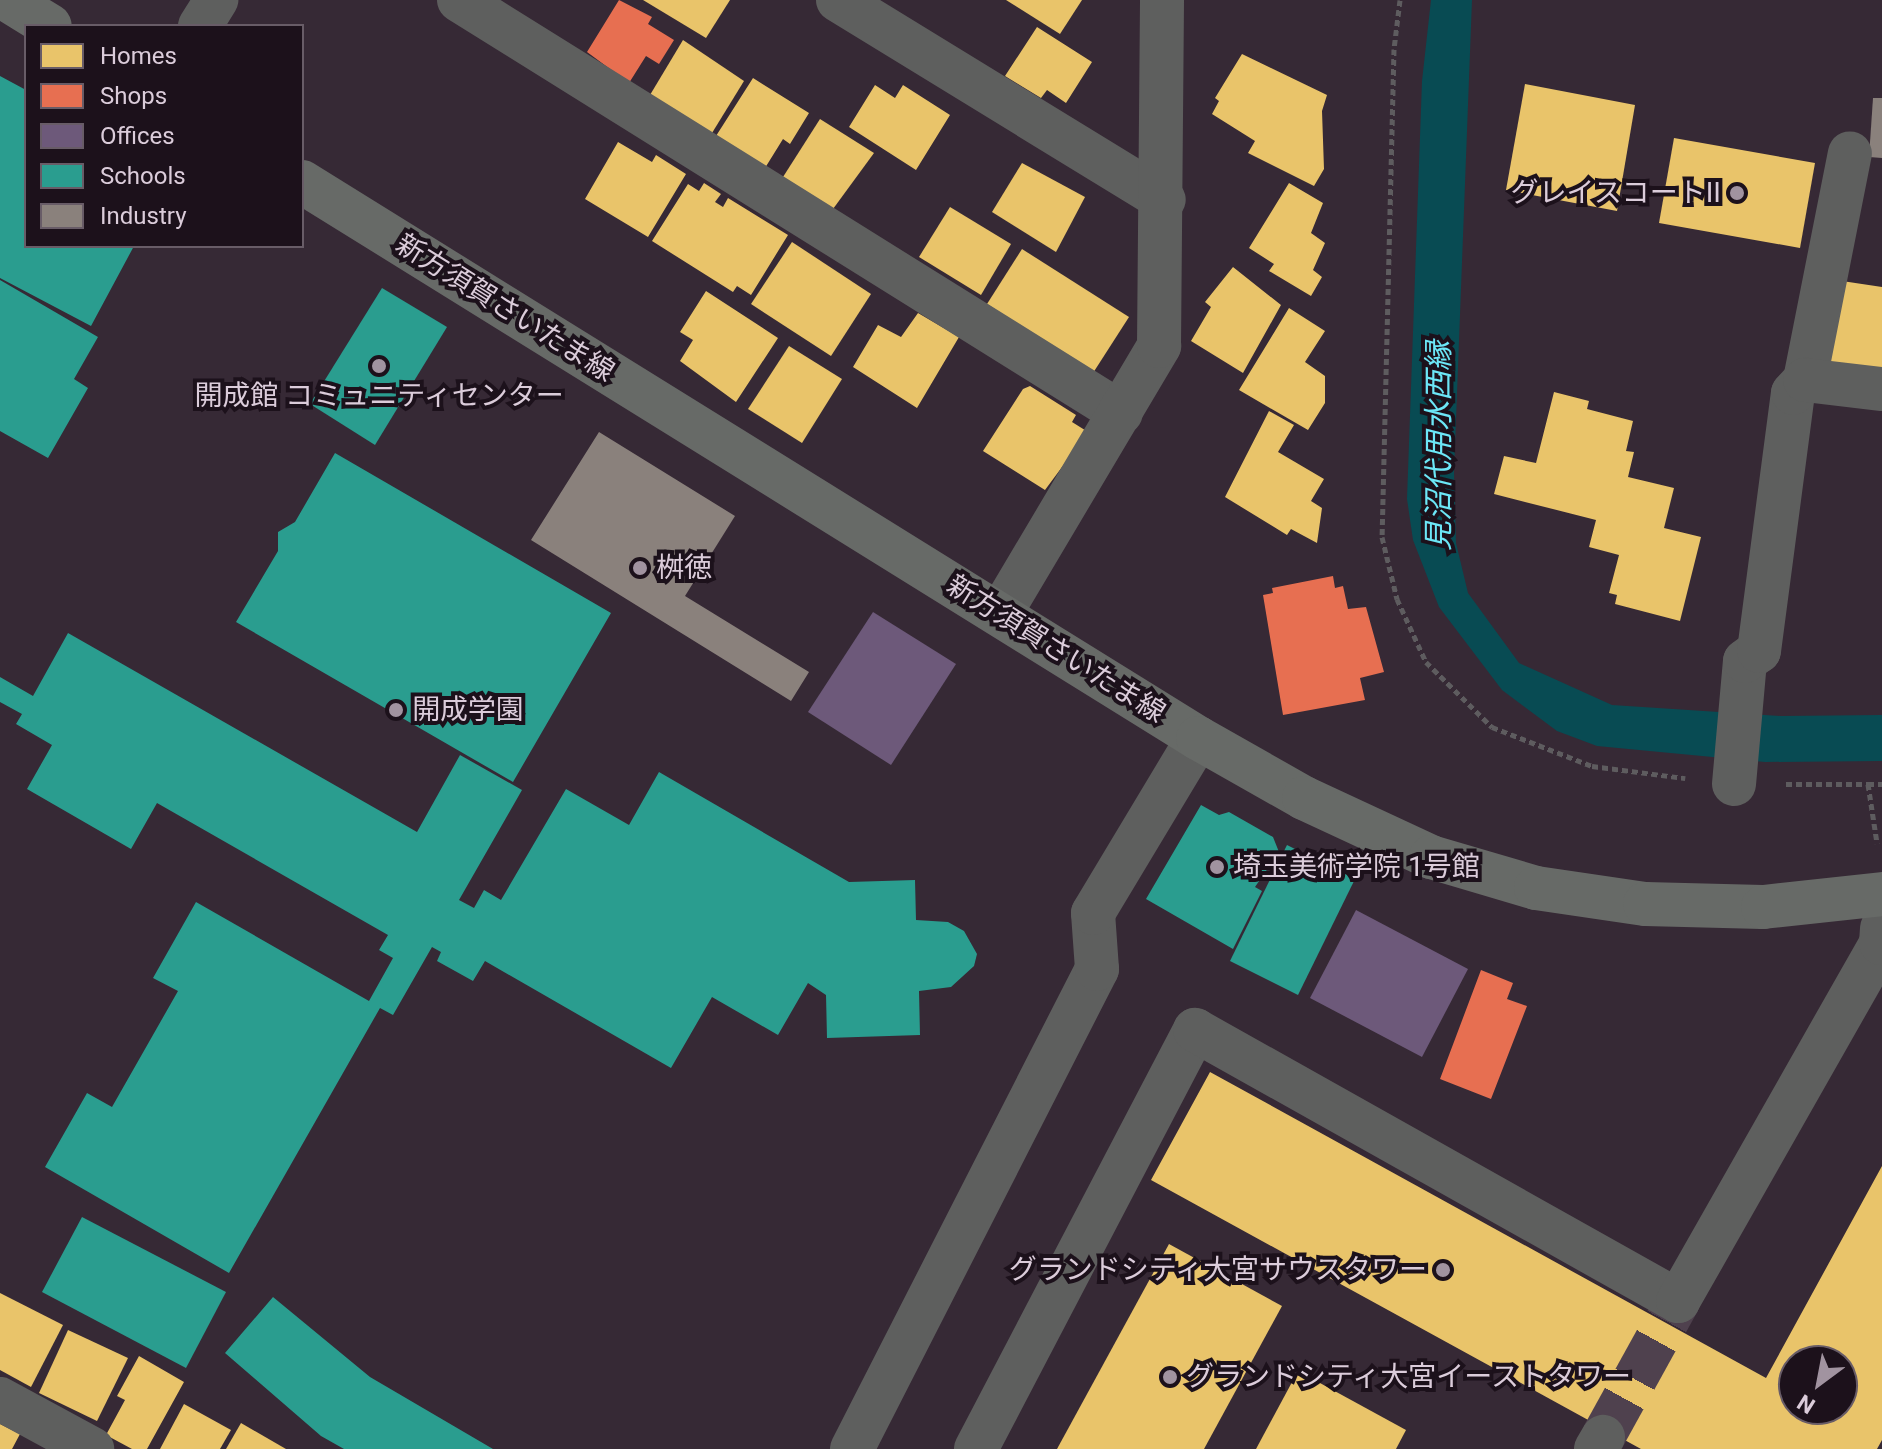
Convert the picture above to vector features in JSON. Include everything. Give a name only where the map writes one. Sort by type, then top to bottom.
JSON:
[{"type":"main road","points":[[8,0],[47,24]]},
{"type":"main road","name":"新方須賀さいたま線","points":[[304,183],[1198,738],[1304,798],[1431,857],[1536,888],[1645,904],[1748,907],[1880,873]]},
{"type":"street","points":[[201,24],[216,0]]},
{"type":"street","points":[[459,0],[1121,413]]},
{"type":"street","points":[[838,0],[1164,200]]},
{"type":"street","points":[[1000,614],[1159,346],[1164,200],[1162,0]]},
{"type":"street","points":[[1735,774],[1745,661],[1759,651],[1793,393],[1805,380],[1850,153]]},
{"type":"street","points":[[1805,380],[1882,389]]},
{"type":"street","points":[[852,1449],[1097,969],[1093,913],[1198,738]]},
{"type":"street","points":[[976,1449],[1195,1030],[1678,1301],[1881,943],[1882,928]]},
{"type":"street","points":[[0,1399],[92,1449]]},
{"type":"path","points":[[1400,0],[1394,49],[1382,537],[1397,599],[1426,662],[1492,727],[1592,766],[1882,784]]},
{"type":"path","points":[[1868,784],[1880,873]]},
{"type":"water","name":"見沼代用水西縁","points":[[1431,0],[1472,0],[1454,472],[1456,543],[1468,593],[1519,663],[1612,705],[1781,716],[1882,715],[1882,761],[1765,762],[1597,746],[1557,731],[1502,690],[1439,607],[1413,540],[1407,499],[1422,81]]},
{"type":"building: Homes","points":[[643,0],[730,0],[706,38]]},
{"type":"building: Homes","points":[[1006,0],[1082,0],[1060,34]]},
{"type":"building: Homes","points":[[1037,27],[1092,62],[1066,103],[1047,90],[1041,98],[1005,76]]},
{"type":"building: Homes","points":[[683,40],[744,81],[712,133],[650,95]]},
{"type":"building: Homes","points":[[1242,54],[1327,95],[1322,111],[1324,169],[1314,186],[1248,153],[1255,141],[1212,114],[1219,101],[1215,98]]},
{"type":"building: Homes","points":[[753,78],[809,113],[790,144],[783,139],[765,168],[716,136]]},
{"type":"building: Homes","points":[[1525,84],[1635,105],[1617,211],[1506,190]]},
{"type":"building: Homes","points":[[875,85],[895,98],[903,85],[950,115],[916,170],[849,127]]},
{"type":"building: Homes","points":[[820,119],[874,153],[833,209],[783,177]]},
{"type":"building: Homes","name":"グレイスコートII","points":[[1674,138],[1815,163],[1800,248],[1659,223]]},
{"type":"building: Homes","points":[[618,142],[652,162],[656,155],[686,174],[648,237],[585,199]]},
{"type":"building: Homes","points":[[1022,163],[1085,197],[1056,252],[992,212]]},
{"type":"building: Homes","points":[[704,183],[721,194],[715,202],[723,207],[728,198],[788,235],[751,295],[737,286],[733,292],[652,241],[688,184],[699,191]]},
{"type":"building: Homes","points":[[1289,183],[1323,203],[1311,233],[1325,243],[1313,270],[1322,277],[1311,296],[1269,271],[1274,264],[1249,248]]},
{"type":"building: Homes","points":[[950,207],[1011,244],[981,295],[919,257]]},
{"type":"building: Homes","points":[[792,242],[871,294],[831,356],[751,304]]},
{"type":"building: Homes","points":[[1022,249],[1129,317],[1093,373],[987,304]]},
{"type":"building: Homes","points":[[1233,267],[1281,305],[1243,373],[1191,341],[1211,307],[1205,302]]},
{"type":"building: Homes","points":[[1842,281],[1882,287],[1882,375],[1828,367]]},
{"type":"building: Homes","points":[[706,291],[778,338],[736,402],[680,361],[693,340],[680,332]]},
{"type":"building: Homes","points":[[1289,308],[1325,331],[1305,362],[1325,376],[1325,403],[1308,430],[1239,390]]},
{"type":"building: Homes","points":[[918,313],[959,337],[917,408],[853,367],[878,325],[901,337]]},
{"type":"building: Homes","points":[[789,346],[842,379],[802,443],[748,409]]},
{"type":"building: Homes","points":[[1030,386],[1076,415],[1072,422],[1088,432],[1045,490],[983,451],[1023,389]]},
{"type":"building: Homes","points":[[1554,392],[1589,401],[1587,409],[1633,421],[1626,451],[1634,452],[1628,477],[1674,488],[1664,528],[1701,537],[1680,621],[1615,604],[1617,595],[1609,593],[1619,555],[1589,547],[1596,520],[1494,494],[1504,456],[1536,463]]},
{"type":"building: Homes","points":[[1269,411],[1294,425],[1278,452],[1324,479],[1311,501],[1322,508],[1317,543],[1291,529],[1287,535],[1225,497]]},
{"type":"building: Homes","name":"グランドシティ大宮サウスタワー","points":[[1210,1072],[1766,1378],[1778,1356],[1778,1425],[1858,1425],[1858,1345],[1784,1345],[1882,1166],[1882,1440],[1877,1449],[1641,1449],[1151,1180]]},
{"type":"building: Homes","name":"グランドシティ大宮イーストタワー","points":[[1169,1244],[1282,1306],[1204,1449],[1057,1449]]},
{"type":"building: Homes","points":[[0,1293],[63,1325],[31,1387],[0,1370]]},
{"type":"building: Homes","points":[[68,1330],[128,1358],[97,1421],[39,1393]]},
{"type":"building: Homes","points":[[139,1356],[184,1382],[147,1449],[132,1449],[106,1435],[125,1400],[117,1396]]},
{"type":"building: Homes","points":[[1298,1371],[1406,1430],[1396,1449],[1256,1449]]},
{"type":"building: Homes","points":[[184,1404],[231,1430],[220,1449],[160,1449]]},
{"type":"building: Homes","points":[[241,1423],[286,1449],[226,1449]]},
{"type":"building: Homes","points":[[0,1424],[20,1434],[12,1449],[0,1449]]},
{"type":"building: Shops","points":[[619,0],[652,17],[648,24],[674,40],[659,64],[646,56],[629,83],[587,52]]},
{"type":"building: Shops","points":[[1333,576],[1335,588],[1343,586],[1348,609],[1366,607],[1384,672],[1360,678],[1365,700],[1283,715],[1263,595],[1273,593],[1272,588]]},
{"type":"building: Shops","points":[[1481,970],[1513,983],[1507,999],[1527,1006],[1491,1099],[1440,1079]]},
{"type":"building: Offices","points":[[873,612],[956,664],[891,765],[808,712]]},
{"type":"building: Offices","points":[[1356,910],[1468,969],[1422,1057],[1310,998]]},
{"type":"building: Schools","points":[[0,76],[24,89],[24,248],[133,248],[91,326],[0,278]]},
{"type":"building: Schools","points":[[0,280],[98,337],[74,379],[88,388],[48,458],[0,431]]},
{"type":"building: Schools","name":"開成館 コミュニティセンター","points":[[382,288],[447,327],[375,445],[310,404]]},
{"type":"building: Schools","points":[[335,453],[611,613],[513,782],[236,622],[278,551],[278,532],[295,522]]},
{"type":"building: Schools","points":[[68,633],[417,832],[460,755],[522,790],[459,900],[474,908],[484,890],[501,900],[566,789],[629,825],[659,772],[849,882],[915,880],[916,920],[948,922],[964,931],[977,954],[974,966],[951,987],[919,991],[920,1035],[827,1038],[826,995],[808,983],[778,1035],[712,997],[671,1068],[485,961],[473,981],[437,961],[441,952],[432,947],[393,1015],[380,1008],[229,1273],[45,1167],[87,1093],[112,1107],[178,991],[153,978],[196,902],[369,1001],[393,958],[379,950],[388,935],[157,803],[131,849],[27,789],[52,745],[16,724],[22,714],[0,702],[0,677],[33,696]]},
{"type":"building: Schools","name":"埼玉美術学院 1号館","points":[[1201,805],[1219,815],[1229,812],[1273,837],[1279,852],[1255,887],[1262,891],[1233,949],[1146,899]]},
{"type":"building: Schools","points":[[1287,845],[1355,879],[1298,995],[1230,961]]},
{"type":"building: Schools","points":[[82,1217],[226,1292],[186,1368],[42,1292]]},
{"type":"building: Schools","points":[[273,1297],[370,1377],[493,1449],[344,1449],[321,1436],[225,1353]]},
{"type":"building: Industry","points":[[1873,98],[1882,98],[1882,158],[1869,157]]},
{"type":"building: Industry","name":"桝徳","points":[[599,432],[735,516],[685,596],[809,672],[791,701],[531,540]]},
{"type":"tunnel","points":[[1603,1437],[1678,1301]]},
{"type":"place","name":"グレイスコートII","points":[[1737,193]]},
{"type":"place","name":"開成館 コミュニティセンター","points":[[379,366]]},
{"type":"place","name":"桝徳","points":[[640,568]]},
{"type":"place","name":"開成学園","points":[[396,710]]},
{"type":"place","name":"埼玉美術学院 1号館","points":[[1217,867]]},
{"type":"place","name":"グランドシティ大宮サウスタワー","points":[[1443,1270]]},
{"type":"place","name":"グランドシティ大宮イーストタワー","points":[[1170,1377]]}]
